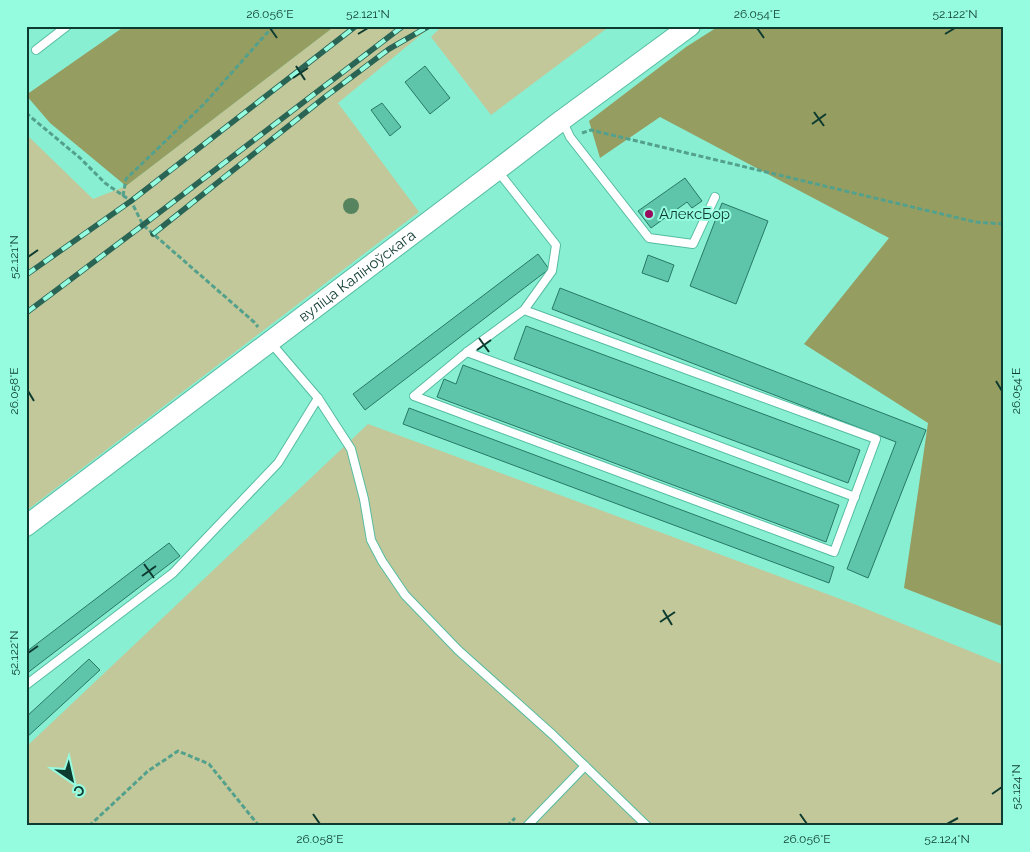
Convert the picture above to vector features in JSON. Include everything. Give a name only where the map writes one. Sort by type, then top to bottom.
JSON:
[{"type":"street","name":"вуліца Каліноўскага","points":[[26,526],[497,170],[566,129],[690,26]]},
{"type":"lane","points":[[36,50],[67,26]]},
{"type":"lane","points":[[566,129],[649,238],[693,244],[715,197]]},
{"type":"lane","points":[[497,170],[556,245],[552,271],[524,310],[467,352],[414,396],[834,552],[876,439],[524,310]]},
{"type":"lane","points":[[269,342],[318,398],[351,449],[364,499],[371,540],[382,561],[405,595],[458,650],[553,735],[647,826]]},
{"type":"lane","points":[[467,352],[855,497]]},
{"type":"lane","points":[[26,685],[173,573],[278,463],[318,398]]},
{"type":"lane","points":[[527,826],[584,766]]},
{"type":"path","points":[[123,196],[126,179],[204,104],[275,26]]},
{"type":"path","points":[[26,113],[80,158],[106,183],[130,201],[143,225],[254,322],[269,342]]},
{"type":"path","points":[[566,129],[592,130],[975,222],[1004,224]]},
{"type":"path","points":[[89,826],[148,770],[178,750],[209,764],[259,826]]},
{"type":"green space","points":[[125,26],[335,26],[126,186],[50,123],[26,95]]},
{"type":"green space","points":[[335,26],[433,26],[338,103],[419,212],[26,511],[26,134],[93,199],[126,186]]},
{"type":"green space","points":[[442,26],[610,26],[491,115],[431,37]]},
{"type":"green space","points":[[719,26],[1004,26],[1004,627],[904,588],[928,423],[804,344],[889,238],[660,117],[600,158],[589,121],[686,47]]},
{"type":"green space","points":[[368,424],[854,604],[1004,665],[1004,826],[26,826],[26,747]]},
{"type":"building","points":[[425,66],[450,98],[430,114],[405,82]]},
{"type":"building","points":[[382,103],[401,127],[390,136],[371,110]]},
{"type":"building","points":[[685,178],[702,201],[692,208],[687,202],[651,228],[638,211]]},
{"type":"building","points":[[722,203],[768,221],[736,304],[690,286]]},
{"type":"building","points":[[538,254],[549,269],[365,410],[353,394]]},
{"type":"building","points":[[648,255],[674,265],[668,282],[642,273]]},
{"type":"building","points":[[560,288],[926,430],[868,578],[847,569],[896,442],[552,309]]},
{"type":"building","points":[[526,326],[860,450],[848,483],[514,359]]},
{"type":"building","points":[[463,365],[839,505],[826,542],[437,397],[444,379],[456,384]]},
{"type":"building","points":[[409,408],[834,567],[829,583],[403,424]]},
{"type":"building","points":[[169,543],[180,556],[26,674],[26,652]]},
{"type":"building","points":[[89,659],[100,670],[26,738],[26,717]]},
{"type":"railway","points":[[26,275],[131,201],[356,26]]},
{"type":"railway","points":[[26,313],[403,26]]},
{"type":"railway","points":[[153,234],[325,97],[389,49],[429,26]]},
{"type":"place","name":"АлексБор","points":[[649,214]]}]
